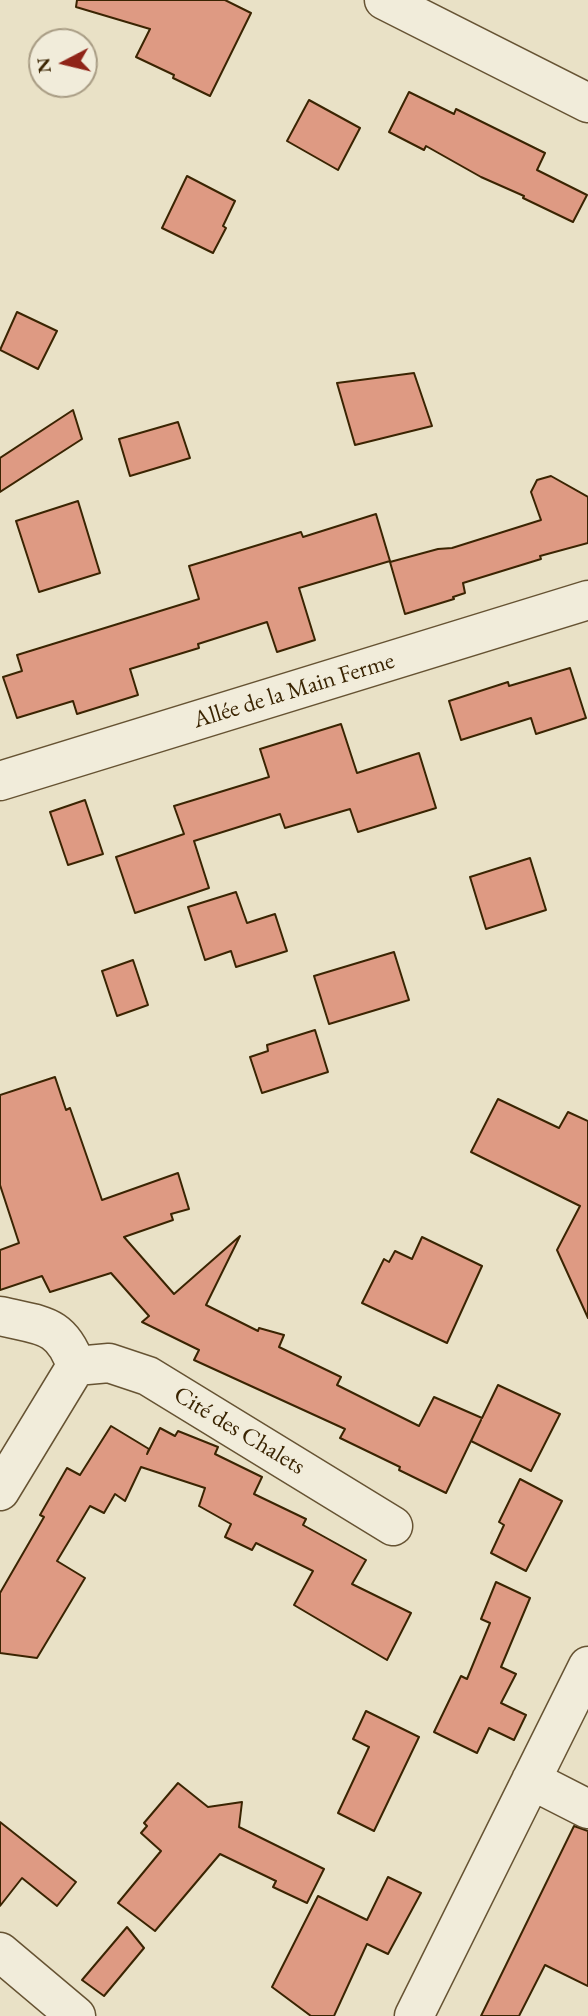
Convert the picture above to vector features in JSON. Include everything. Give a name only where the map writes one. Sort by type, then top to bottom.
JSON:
[{"type":"street","points":[[384,0],[588,103]]},
{"type":"street","name":"Allée de la Main Ferme","points":[[0,781],[588,600]]},
{"type":"street","points":[[0,1316],[52,1329],[69,1347],[76,1366],[0,1491]]},
{"type":"street","name":"Cité des Chalets","points":[[76,1366],[109,1363],[148,1376],[393,1526]]},
{"type":"street","points":[[414,2016],[588,1666]]},
{"type":"street","points":[[531,1780],[588,1809]]},
{"type":"street","points":[[0,1952],[76,2016]]},
{"type":"building","points":[[77,0],[225,0],[251,13],[210,96],[136,57],[150,29],[76,7]]},
{"type":"building","points":[[409,92],[454,114],[456,109],[545,153],[537,170],[587,195],[573,222],[481,177],[426,146],[424,150],[389,132]]},
{"type":"building","points":[[309,100],[360,128],[338,170],[287,141]]},
{"type":"building","points":[[187,176],[235,201],[223,226],[226,228],[213,253],[162,228]]},
{"type":"building","points":[[17,312],[57,331],[38,369],[0,350]]},
{"type":"building","points":[[414,373],[432,426],[355,445],[337,383]]},
{"type":"building","points":[[73,410],[82,439],[0,492],[0,458]]},
{"type":"building","points":[[178,422],[190,458],[130,476],[119,439]]},
{"type":"building","points":[[551,476],[588,497],[588,543],[540,556],[541,559],[463,583],[465,593],[453,597],[454,599],[405,614],[390,562],[438,549],[452,548],[541,520],[531,492],[537,480]]},
{"type":"building","points":[[78,501],[100,573],[39,592],[16,521]]},
{"type":"building","points":[[376,514],[390,561],[299,588],[315,640],[277,652],[267,622],[198,644],[199,648],[130,669],[138,695],[77,714],[73,701],[17,718],[3,677],[22,671],[17,655],[199,599],[189,566],[301,532],[303,537]]},
{"type":"building","points":[[570,668],[586,718],[536,734],[531,718],[461,740],[449,701],[508,682],[509,686]]},
{"type":"building","points":[[341,724],[357,773],[419,753],[436,808],[358,832],[350,809],[285,828],[280,814],[194,841],[209,888],[135,913],[116,857],[184,834],[174,806],[269,777],[260,749]]},
{"type":"building","points":[[85,800],[103,854],[68,865],[50,812]]},
{"type":"building","points":[[530,858],[546,910],[486,929],[470,877]]},
{"type":"building","points":[[236,892],[247,923],[275,914],[287,951],[236,967],[231,951],[205,960],[188,907]]},
{"type":"building","points":[[394,952],[409,1000],[329,1024],[314,976]]},
{"type":"building","points":[[133,960],[148,1005],[117,1016],[102,971]]},
{"type":"building","points":[[315,1030],[328,1072],[262,1093],[250,1057],[268,1051],[267,1045]]},
{"type":"building","points":[[55,1077],[66,1110],[70,1108],[102,1200],[178,1173],[189,1209],[171,1214],[173,1220],[124,1237],[174,1294],[240,1236],[206,1305],[258,1331],[259,1328],[284,1335],[279,1347],[341,1377],[337,1385],[419,1426],[434,1397],[482,1418],[498,1385],[560,1414],[531,1471],[471,1441],[481,1420],[446,1493],[340,1438],[345,1429],[194,1360],[199,1350],[142,1322],[149,1316],[111,1273],[50,1292],[42,1276],[0,1290],[0,1250],[19,1243],[0,1185],[0,1095]]},
{"type":"building","points":[[498,1099],[559,1128],[568,1112],[588,1121],[588,1318],[557,1250],[580,1206],[471,1152]]},
{"type":"building","points":[[422,1237],[482,1266],[447,1343],[362,1303],[384,1259],[389,1262],[395,1251],[412,1259]]},
{"type":"building","points":[[111,1426],[149,1449],[147,1454],[160,1428],[175,1436],[178,1431],[218,1447],[215,1454],[262,1477],[254,1494],[306,1519],[303,1525],[366,1560],[352,1584],[411,1613],[387,1660],[294,1605],[313,1571],[256,1543],[252,1550],[225,1537],[231,1524],[199,1506],[205,1488],[141,1467],[125,1501],[115,1494],[104,1513],[90,1506],[57,1561],[85,1578],[37,1658],[0,1653],[0,1593],[44,1517],[40,1515],[67,1468],[80,1475]]},
{"type":"building","points":[[520,1479],[562,1501],[526,1571],[491,1553],[504,1525],[499,1522]]},
{"type":"building","points":[[496,1582],[530,1598],[501,1667],[516,1674],[501,1703],[526,1715],[514,1740],[489,1728],[477,1753],[434,1732],[461,1676],[467,1679],[490,1623],[481,1619]]},
{"type":"building","points":[[366,1711],[419,1737],[374,1831],[338,1813],[369,1747],[353,1739]]},
{"type":"building","points":[[178,1783],[208,1807],[242,1802],[239,1827],[324,1869],[307,1903],[273,1887],[276,1881],[220,1854],[155,1931],[118,1903],[161,1851],[141,1833],[147,1826],[144,1823]]},
{"type":"building","points":[[0,1822],[76,1882],[57,1906],[22,1878],[0,1906]]},
{"type":"building","points":[[574,1826],[588,1831],[588,1986],[545,1965],[519,2016],[481,2016]]},
{"type":"building","points":[[388,1877],[421,1893],[388,1954],[367,1944],[334,2016],[311,2016],[272,1987],[318,1896],[367,1920]]},
{"type":"building","points":[[127,1927],[144,1948],[104,1996],[82,1980]]}]
